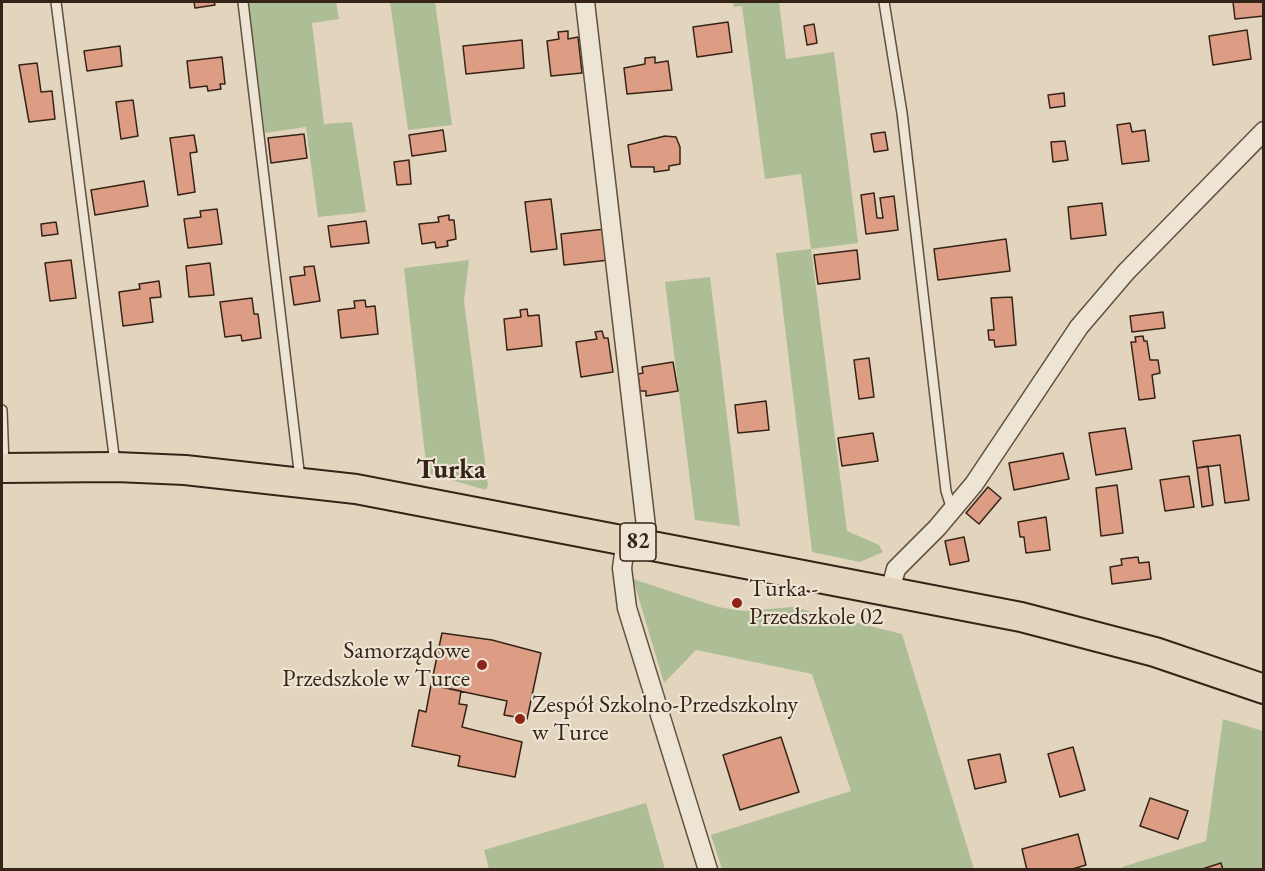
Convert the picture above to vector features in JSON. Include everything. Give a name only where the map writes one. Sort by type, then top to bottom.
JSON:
[{"type":"main road","name":"82","points":[[3,468],[116,466],[301,481],[637,542],[1060,626],[1155,652],[1263,689]]},
{"type":"street","points":[[585,2],[637,542],[622,568],[627,608],[708,870]]},
{"type":"street","points":[[890,591],[897,568],[952,511],[1015,425],[1079,327],[1126,272],[1263,131]]},
{"type":"lane","points":[[56,2],[116,466]]},
{"type":"lane","points":[[243,2],[301,481]]},
{"type":"lane","points":[[884,2],[902,113],[946,491],[952,511]]},
{"type":"lane","points":[[2,410],[3,468]]},
{"type":"green space","points":[[248,2],[336,2],[339,19],[312,23],[324,124],[352,122],[366,212],[318,217],[306,127],[265,133]]},
{"type":"green space","points":[[390,2],[435,2],[452,125],[408,130]]},
{"type":"green space","points":[[733,2],[779,2],[786,59],[834,52],[858,243],[811,249],[801,174],[765,179],[742,6],[734,7]]},
{"type":"green space","points":[[811,249],[847,531],[879,545],[883,552],[860,562],[812,552],[776,253]]},
{"type":"green space","points":[[469,260],[464,301],[488,485],[486,490],[427,473],[404,268]]},
{"type":"green space","points":[[710,277],[740,526],[695,520],[665,282]]},
{"type":"green space","points":[[633,579],[718,607],[743,611],[793,607],[902,634],[974,869],[722,869],[711,835],[851,791],[812,674],[696,650],[664,683]]},
{"type":"green space","points":[[1223,719],[1263,731],[1263,869],[1123,870],[1122,867],[1206,841]]},
{"type":"green space","points":[[646,803],[665,869],[489,869],[484,850]]},
{"type":"building","points":[[194,2],[214,2],[215,5],[195,8]]},
{"type":"building","points":[[1233,2],[1264,2],[1264,16],[1235,19]]},
{"type":"building","points":[[728,22],[732,52],[697,57],[693,27]]},
{"type":"building","points":[[814,24],[817,43],[807,45],[804,26]]},
{"type":"building","points":[[1247,30],[1251,59],[1213,65],[1209,36]]},
{"type":"building","points":[[568,31],[568,39],[578,37],[582,73],[551,76],[547,41],[559,39],[558,32]]},
{"type":"building","points":[[522,40],[524,68],[466,74],[463,46]]},
{"type":"building","points":[[120,46],[122,66],[87,71],[84,51]]},
{"type":"building","points":[[222,57],[225,84],[220,84],[221,89],[208,91],[207,86],[190,88],[187,61]]},
{"type":"building","points":[[655,57],[655,63],[668,61],[672,90],[627,94],[624,68],[645,64],[645,58]]},
{"type":"building","points":[[37,63],[41,92],[52,91],[55,119],[29,122],[19,65]]},
{"type":"building","points":[[1064,93],[1065,106],[1050,108],[1048,95]]},
{"type":"building","points":[[133,100],[138,136],[121,139],[116,102]]},
{"type":"building","points":[[1130,123],[1132,132],[1145,130],[1149,161],[1122,164],[1117,125]]},
{"type":"building","points":[[443,130],[446,151],[412,156],[409,135]]},
{"type":"building","points":[[885,132],[888,150],[874,152],[871,134]]},
{"type":"building","points":[[304,134],[307,158],[271,163],[268,138]]},
{"type":"building","points":[[194,135],[197,152],[190,153],[195,192],[178,195],[170,138]]},
{"type":"building","points":[[665,136],[676,137],[680,147],[680,164],[669,166],[669,170],[654,172],[654,167],[631,167],[628,145]]},
{"type":"building","points":[[1065,141],[1068,160],[1053,162],[1051,142]]},
{"type":"building","points":[[409,160],[411,184],[397,185],[394,162]]},
{"type":"building","points":[[144,181],[148,206],[95,215],[91,190]]},
{"type":"building","points":[[874,193],[877,218],[883,218],[880,198],[894,196],[898,230],[866,234],[861,195]]},
{"type":"building","points":[[551,199],[557,249],[531,252],[525,202]]},
{"type":"building","points":[[1102,203],[1106,235],[1071,239],[1068,207]]},
{"type":"building","points":[[217,209],[222,244],[188,248],[184,219],[201,217],[200,211]]},
{"type":"building","points":[[449,215],[449,220],[454,220],[456,239],[447,241],[448,246],[436,248],[435,242],[422,244],[419,224],[439,222],[438,217]]},
{"type":"building","points":[[366,221],[369,243],[331,247],[328,226]]},
{"type":"building","points":[[56,222],[58,234],[42,236],[41,224]]},
{"type":"building","points":[[605,229],[609,260],[564,265],[561,234]]},
{"type":"building","points":[[1006,239],[1010,271],[938,280],[934,249]]},
{"type":"building","points":[[857,250],[860,279],[818,284],[814,255]]},
{"type":"building","points":[[71,260],[76,298],[50,301],[45,263]]},
{"type":"building","points":[[210,263],[214,295],[189,297],[186,266]]},
{"type":"building","points":[[314,266],[320,301],[294,305],[290,277],[305,275],[304,267]]},
{"type":"building","points":[[159,281],[161,297],[150,298],[153,322],[123,326],[119,292],[140,289],[139,284]]},
{"type":"building","points":[[1012,297],[1016,345],[995,347],[994,340],[989,340],[988,330],[994,330],[991,298]]},
{"type":"building","points":[[252,298],[254,314],[258,314],[261,338],[242,341],[241,335],[225,337],[220,302]]},
{"type":"building","points":[[365,300],[366,307],[375,306],[378,334],[341,338],[338,310],[355,308],[354,301]]},
{"type":"building","points":[[527,309],[528,316],[539,315],[542,346],[507,350],[504,319],[521,317],[520,310]]},
{"type":"building","points":[[1163,312],[1165,328],[1132,332],[1130,316]]},
{"type":"building","points":[[602,331],[604,338],[608,338],[613,372],[581,377],[576,342],[597,339],[595,332]]},
{"type":"building","points":[[1143,336],[1144,341],[1147,341],[1150,360],[1158,360],[1160,373],[1152,375],[1155,398],[1139,400],[1131,342],[1136,342],[1135,337]]},
{"type":"building","points":[[869,358],[874,397],[859,399],[854,360]]},
{"type":"building","points":[[673,362],[678,391],[646,396],[646,391],[640,391],[638,374],[643,373],[642,367]]},
{"type":"building","points":[[766,401],[769,430],[738,433],[735,405]]},
{"type":"building","points":[[1125,428],[1132,469],[1096,475],[1089,433]]},
{"type":"building","points":[[873,433],[878,461],[842,466],[838,438]]},
{"type":"building","points":[[1240,435],[1249,500],[1225,503],[1220,465],[1197,468],[1193,441]]},
{"type":"building","points":[[1063,453],[1069,479],[1014,490],[1009,463]]},
{"type":"building","points":[[1208,466],[1213,505],[1202,507],[1197,468]]},
{"type":"building","points":[[1189,476],[1194,507],[1165,511],[1160,480]]},
{"type":"building","points":[[1117,485],[1123,533],[1101,536],[1096,488]]},
{"type":"building","points":[[988,487],[1001,498],[979,524],[966,513]]},
{"type":"building","points":[[1046,517],[1050,550],[1026,553],[1024,537],[1020,537],[1018,522]]},
{"type":"building","points":[[964,537],[969,561],[950,565],[945,541]]},
{"type":"building","points":[[1138,557],[1139,563],[1149,562],[1151,579],[1112,584],[1110,567],[1122,565],[1121,559]]},
{"type":"building","points":[[442,633],[492,640],[541,653],[527,719],[504,715],[507,701],[431,685]]},
{"type":"building","points":[[431,685],[461,691],[459,704],[467,705],[462,727],[522,742],[515,777],[458,766],[460,756],[412,746],[419,710],[426,712]]},
{"type":"building","points":[[781,737],[799,792],[740,810],[723,755]]},
{"type":"building","points":[[1073,747],[1085,790],[1060,797],[1048,754]]},
{"type":"building","points":[[1000,754],[1006,782],[975,789],[968,760]]},
{"type":"building","points":[[1150,798],[1188,811],[1178,839],[1140,826]]},
{"type":"building","points":[[1078,834],[1086,865],[1069,870],[1027,870],[1022,849]]},
{"type":"building","points":[[1221,863],[1223,870],[1199,870]]},
{"type":"place","name":"Turka - Przedszkole 02","points":[[737,603]]},
{"type":"place","name":"Samorządowe Przedszkole w Turce","points":[[482,665]]},
{"type":"place","name":"Zespół Szkolno-Przedszkolny w Turce","points":[[520,719]]},
{"type":"district","name":"Turka","points":[[451,471]]}]
